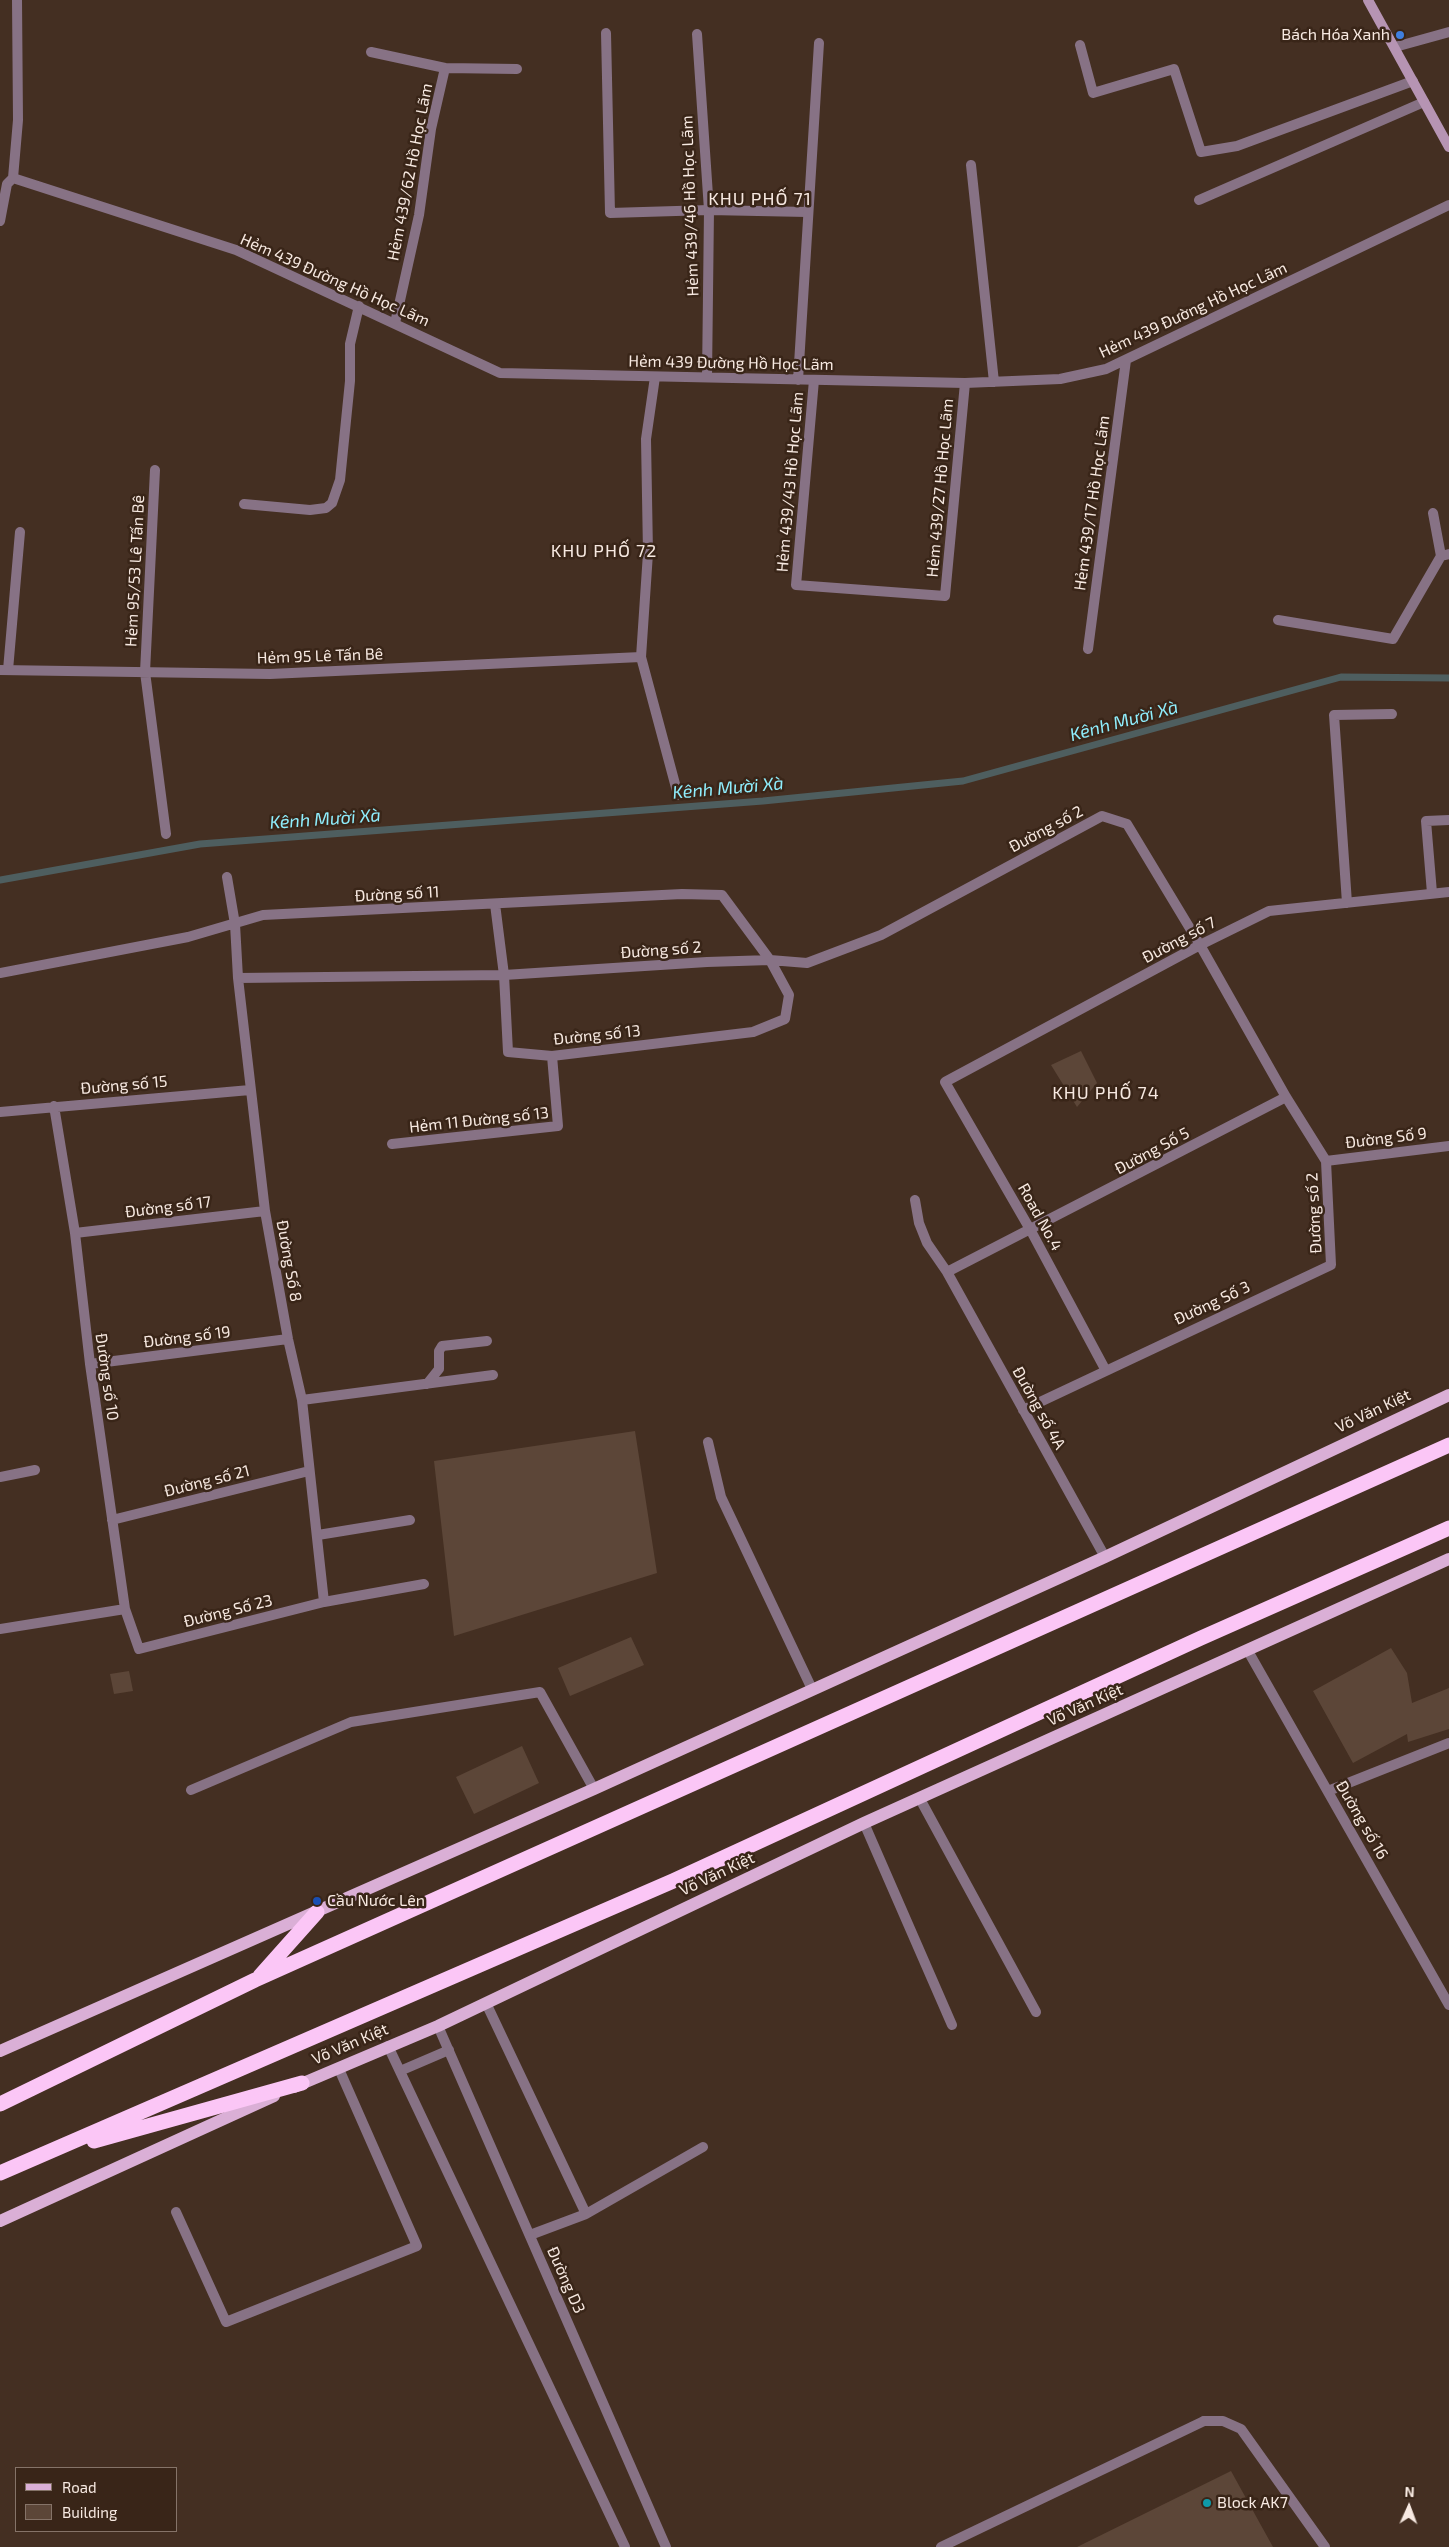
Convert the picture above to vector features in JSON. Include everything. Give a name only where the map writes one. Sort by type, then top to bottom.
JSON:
[{"type":"highway","points":[[0,2104],[255,1980],[1449,1445]]},
{"type":"highway","name":"Võ Văn Kiệt","points":[[0,2174],[672,1881],[1201,1638],[1449,1528]]},
{"type":"highway","points":[[255,1980],[317,1912]]},
{"type":"highway","points":[[40,2156],[302,2083]]},
{"type":"main road","points":[[1368,0],[1448,144]]},
{"type":"main road","name":"Võ Văn Kiệt","points":[[0,2051],[594,1789],[1105,1557],[1449,1395]]},
{"type":"main road","name":"Võ Văn Kiệt","points":[[0,2221],[302,2083],[438,2026],[864,1823],[1449,1559]]},
{"type":"street","points":[[0,220],[7,184],[13,178],[18,120],[17,0]]},
{"type":"street","points":[[1394,47],[1449,32]]},
{"type":"street","points":[[606,33],[610,213],[709,210],[807,212]]},
{"type":"street","name":"Hẻm 439/46 Hồ Học Lãm","points":[[698,34],[709,210],[707,377]]},
{"type":"street","points":[[798,380],[819,43]]},
{"type":"street","points":[[1080,45],[1093,93],[1174,69],[1201,152],[1237,146],[1413,81]]},
{"type":"street","points":[[371,52],[445,68]]},
{"type":"street","name":"Hẻm 439/62 Hồ Học Lãm","points":[[395,323],[419,215],[431,129],[445,68],[517,68]]},
{"type":"street","points":[[1199,200],[1424,102]]},
{"type":"street","points":[[971,165],[994,382]]},
{"type":"street","name":"Hẻm 439 Đường Hồ Học Lãm","points":[[13,178],[236,250],[500,373],[798,380],[994,382],[1060,379],[1106,369],[1449,205]]},
{"type":"street","points":[[244,504],[310,510],[326,508],[332,503],[340,480],[350,381],[350,344],[359,306]]},
{"type":"street","name":"Hẻm 439/17 Hồ Học Lãm","points":[[1088,649],[1126,360]]},
{"type":"street","points":[[655,377],[646,439],[648,552],[641,658],[678,795]]},
{"type":"street","name":"Hẻm 439/43 Hồ Học Lãm","points":[[796,586],[814,380]]},
{"type":"street","name":"Hẻm 439/27 Hồ Học Lãm","points":[[796,586],[945,596],[964,383]]},
{"type":"street","name":"Hẻm 95/53 Lê Tấn Bê","points":[[155,470],[145,672],[166,834]]},
{"type":"street","points":[[1278,620],[1393,640],[1445,555],[1433,513]]},
{"type":"street","points":[[4,670],[20,532]]},
{"type":"street","name":"Hẻm 95 Lê Tấn Bê","points":[[4,670],[270,674],[641,658]]},
{"type":"street","points":[[1347,903],[1334,715],[1392,714]]},
{"type":"street","name":"Đường số 2","points":[[504,975],[707,962],[770,960],[807,963],[881,935],[1102,816],[1127,824],[1200,945],[1286,1097],[1326,1161],[1331,1265]]},
{"type":"street","points":[[1432,894],[1426,821],[1449,820]]},
{"type":"street","name":"Đường Số 8","points":[[227,877],[235,924],[238,978],[265,1211],[288,1339],[302,1400],[324,1602]]},
{"type":"street","name":"Đường số 7","points":[[945,1082],[1200,945],[1269,911],[1449,892]]},
{"type":"street","name":"Đường số 11","points":[[0,973],[188,937],[264,915],[682,894],[722,895],[770,960]]},
{"type":"street","points":[[238,978],[504,975],[495,904]]},
{"type":"street","name":"Đường số 13","points":[[504,975],[508,1052],[552,1056],[753,1032],[785,1019],[789,994],[770,960]]},
{"type":"street","name":"Hẻm 11 Đường số 13","points":[[392,1144],[558,1126],[552,1056]]},
{"type":"street","name":"Road No.4","points":[[945,1082],[1031,1231],[1105,1369]]},
{"type":"street","name":"Đường số 15","points":[[0,1112],[250,1090]]},
{"type":"street","name":"Đường Số 5","points":[[947,1272],[1031,1231],[1286,1097]]},
{"type":"street","name":"Đường số 10","points":[[54,1106],[74,1233],[90,1364],[125,1609],[139,1649]]},
{"type":"street","name":"Đường Số 9","points":[[1326,1161],[1449,1146]]},
{"type":"street","name":"Đường số 4A","points":[[915,1200],[919,1224],[927,1243],[947,1272],[1105,1557]]},
{"type":"street","name":"Đường số 17","points":[[74,1233],[265,1211]]},
{"type":"street","name":"Đường Số 3","points":[[1022,1410],[1105,1369],[1331,1265]]},
{"type":"street","name":"Đường số 19","points":[[90,1364],[288,1339]]},
{"type":"street","points":[[427,1384],[439,1369],[439,1351],[442,1346],[487,1341]]},
{"type":"street","points":[[302,1400],[493,1375]]},
{"type":"street","points":[[708,1442],[721,1497],[812,1689]]},
{"type":"street","points":[[0,1477],[35,1470]]},
{"type":"street","name":"Đường số 21","points":[[112,1520],[309,1471]]},
{"type":"street","points":[[318,1535],[410,1520]]},
{"type":"street","name":"Đường Số 23","points":[[139,1649],[324,1602],[424,1584]]},
{"type":"street","points":[[0,1629],[125,1609]]},
{"type":"street","name":"Đường số 16","points":[[1248,1651],[1449,2005]]},
{"type":"street","points":[[191,1790],[351,1722],[540,1692],[594,1789]]},
{"type":"street","points":[[1328,1791],[1449,1743]]},
{"type":"street","points":[[920,1799],[1036,2012]]},
{"type":"street","points":[[864,1823],[952,2025]]},
{"type":"street","points":[[486,2003],[586,2214]]},
{"type":"street","name":"Đường D3","points":[[438,2026],[666,2547]]},
{"type":"street","points":[[388,2046],[625,2547]]},
{"type":"street","points":[[400,2071],[449,2050]]},
{"type":"street","points":[[176,2212],[226,2322],[417,2246],[338,2069]]},
{"type":"street","points":[[530,2235],[586,2214],[703,2147]]},
{"type":"street","points":[[941,2547],[1204,2421],[1223,2422],[1241,2429],[1325,2547]]},
{"type":"building","points":[[1081,1051],[1097,1083],[1077,1107],[1051,1065]]},
{"type":"building","points":[[635,1431],[657,1573],[454,1636],[434,1461]]},
{"type":"building","points":[[631,1637],[644,1665],[570,1696],[558,1668]]},
{"type":"building","points":[[1391,1648],[1407,1673],[1412,1703],[1449,1688],[1449,1729],[1408,1742],[1407,1734],[1353,1763],[1313,1691]]},
{"type":"building","points":[[129,1671],[133,1691],[114,1694],[110,1674]]},
{"type":"building","points":[[522,1746],[539,1783],[474,1814],[456,1777]]},
{"type":"building","name":"Block AK7","points":[[1231,2471],[1273,2547],[1077,2547]]},
{"type":"waterway","name":"Kênh Mười Xà","points":[[0,880],[200,844],[763,801],[963,781],[1341,677],[1449,678]]},
{"type":"place","name":"Bách Hóa Xanh","points":[[1400,35]]},
{"type":"place","name":"Cầu Nước Lên","points":[[317,1901]]},
{"type":"place","name":"Block AK7","points":[[1207,2503]]},
{"type":"district","name":"KHU PHỐ 71","points":[[760,199]]},
{"type":"district","name":"KHU PHỐ 72","points":[[604,551]]},
{"type":"district","name":"KHU PHỐ 74","points":[[1106,1093]]}]
